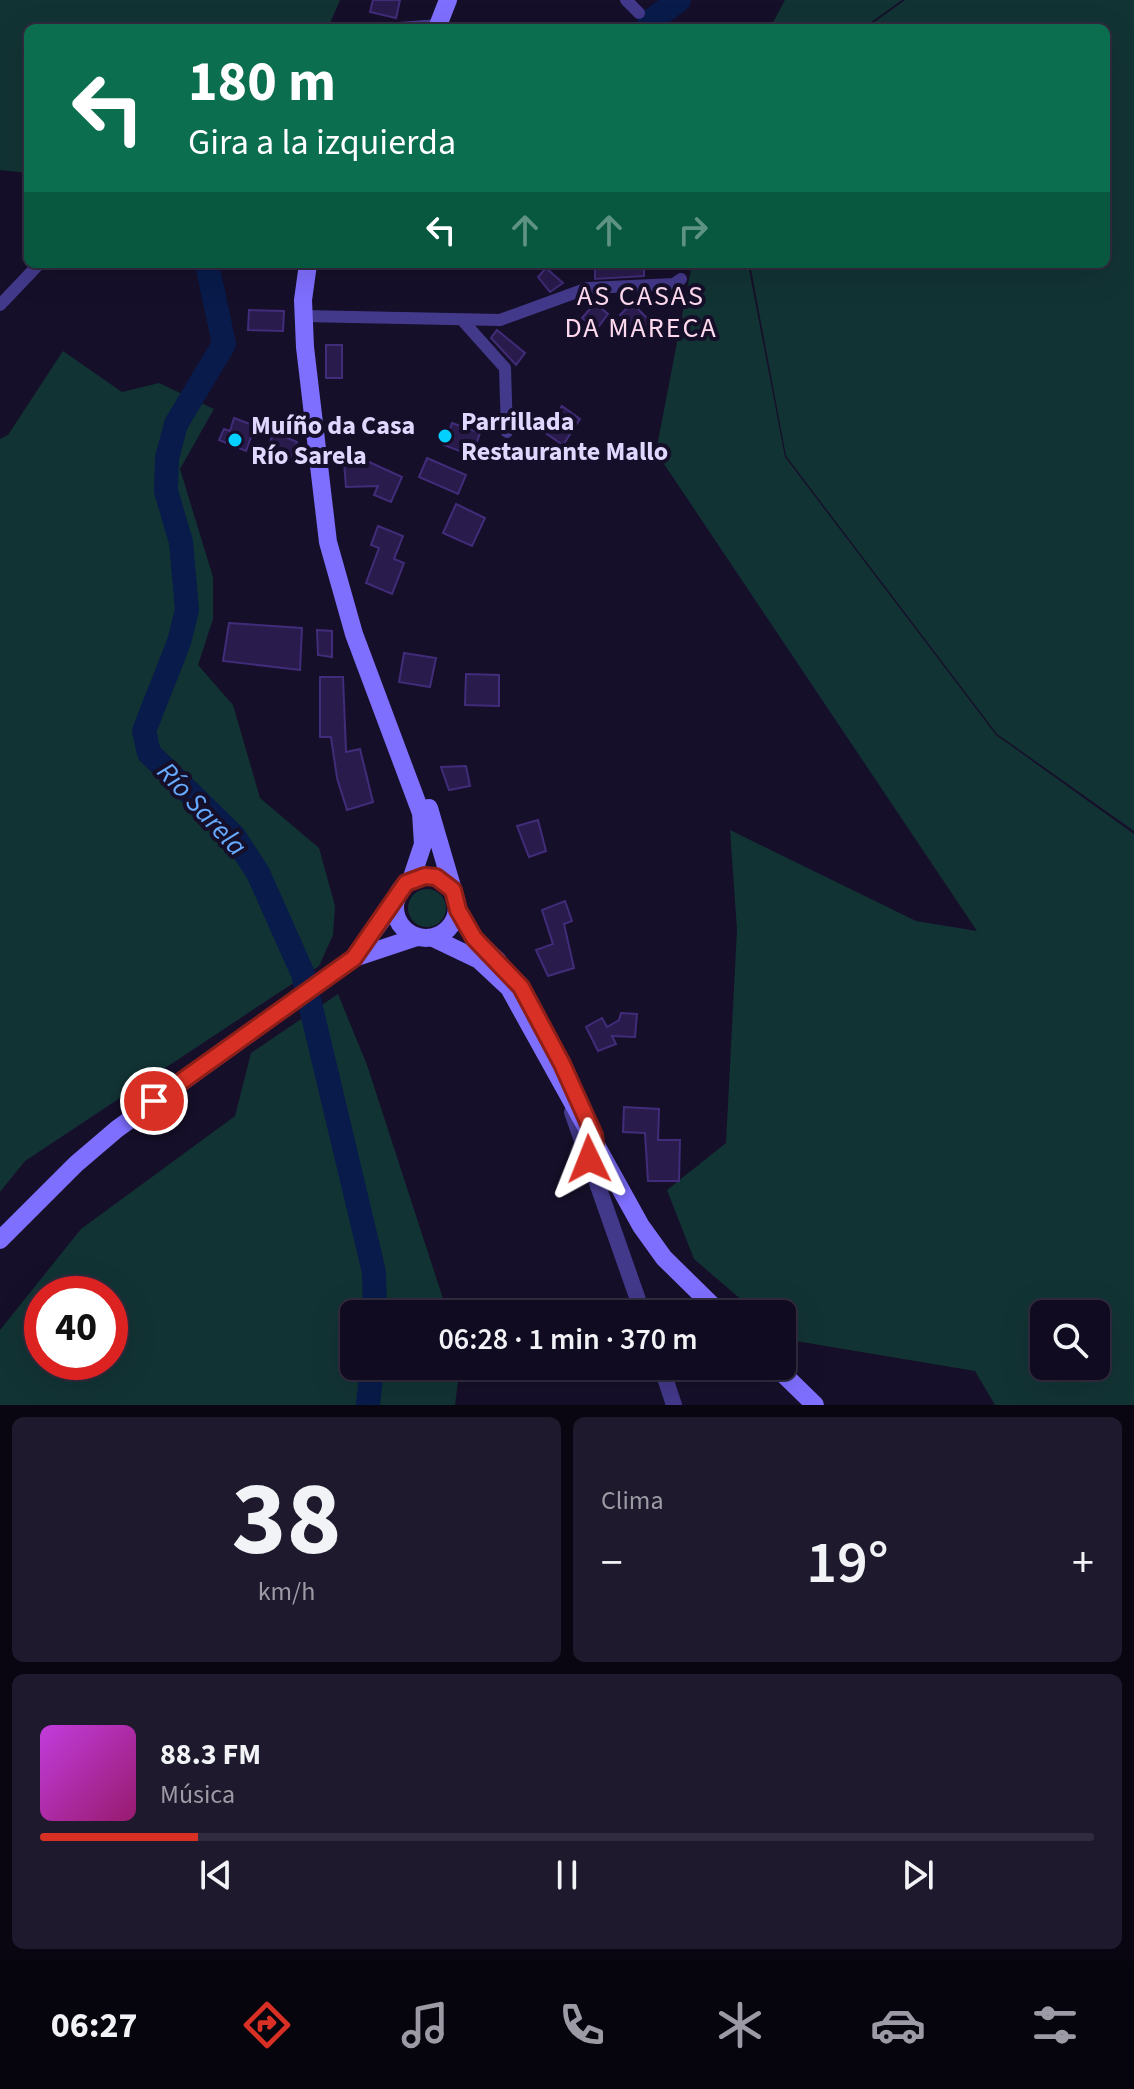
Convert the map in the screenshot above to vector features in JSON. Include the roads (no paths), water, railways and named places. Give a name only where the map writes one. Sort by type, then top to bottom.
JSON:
[{"type":"main road","points":[[438,24],[448,0]]},
{"type":"main road","points":[[0,1240],[76,1164],[117,1129],[354,958],[396,901],[399,891],[411,880],[421,853],[423,824],[354,634],[328,542],[315,455],[303,316],[308,268]]},
{"type":"main road","points":[[395,741],[427,803],[458,910],[481,947],[521,987],[648,1221],[684,1276]]},
{"type":"main road","points":[[411,880],[436,877],[453,890]]},
{"type":"main road","points":[[396,901],[398,920],[425,937],[479,960],[500,976],[519,1001],[592,1154],[664,1258],[707,1300]]},
{"type":"main road","points":[[354,958],[451,926],[458,910]]},
{"type":"main road","points":[[789,1380],[815,1405]]},
{"type":"street","points":[[626,0],[639,13]]},
{"type":"street","points":[[0,305],[35,268]]},
{"type":"street","points":[[303,316],[376,315],[463,321],[514,317],[588,288],[674,284],[681,279]]},
{"type":"street","points":[[463,321],[505,368],[507,432]]},
{"type":"street","points":[[562,1064],[594,1135],[592,1154],[639,1300]]},
{"type":"street","points":[[666,1380],[674,1405]]},
{"type":"waterway","name":"Río Sarela","points":[[649,24],[679,0]]},
{"type":"waterway","name":"Río Sarela","points":[[208,268],[224,344],[176,424],[167,458],[166,491],[181,542],[187,610],[179,642],[144,731],[149,753],[234,836],[258,873],[303,974],[374,1272],[375,1300]]},
{"type":"waterway","name":"Río Sarela","points":[[368,1405],[371,1380]]},
{"type":"place","name":"Parrillada Restaurante Mallo","points":[[445,436]]},
{"type":"place","name":"Muíño da Casa Río Sarela","points":[[235,440]]},
{"type":"district","name":"AS CASAS DA MARECA","points":[[641,312]]}]
